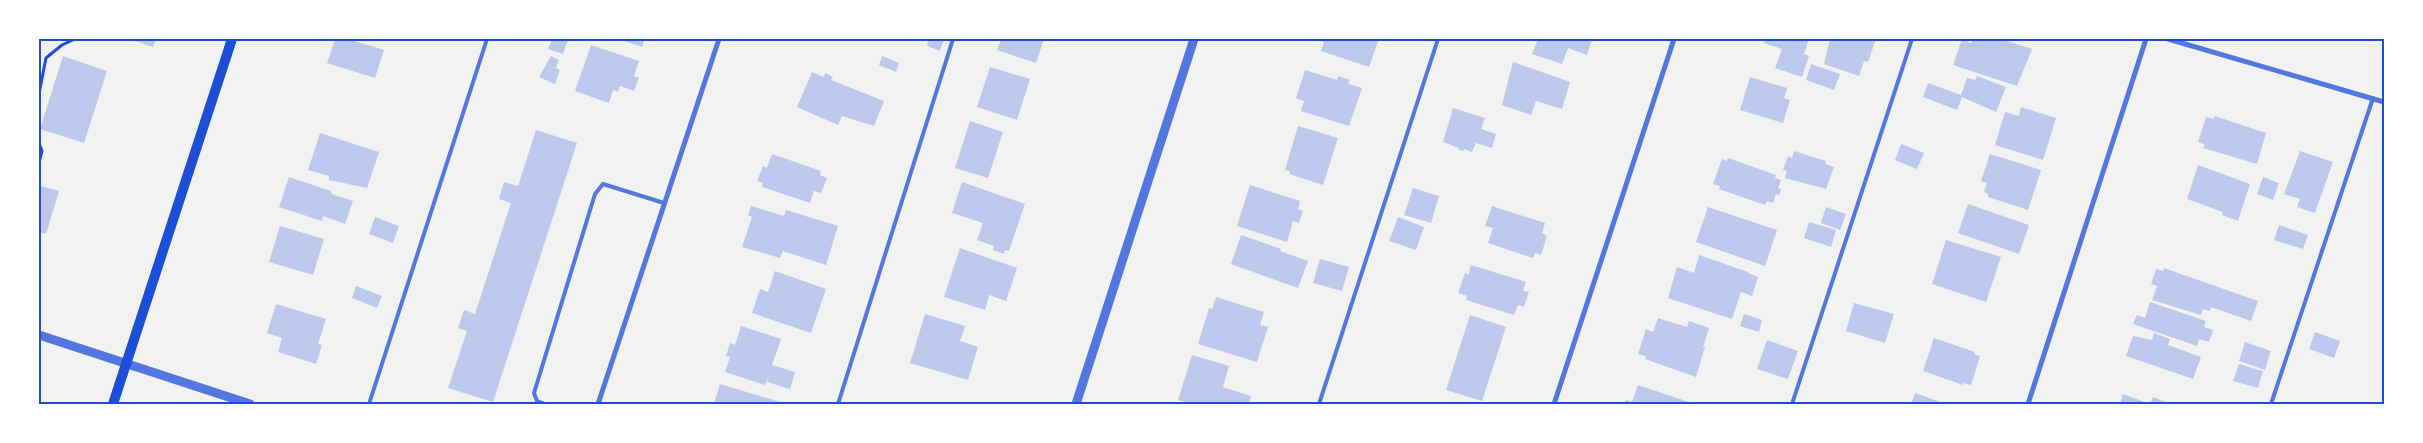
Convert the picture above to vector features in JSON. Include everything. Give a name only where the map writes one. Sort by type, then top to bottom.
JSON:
[{"type":"main road","points":[[113,404],[232,39]]},
{"type":"street","points":[[598,404],[719,39]]},
{"type":"street","points":[[1076,404],[1194,39]]},
{"type":"street","points":[[1554,404],[1674,39]]},
{"type":"street","points":[[2028,404],[2146,39]]},
{"type":"street","points":[[2168,39],[2384,102]]},
{"type":"street","points":[[39,336],[250,404]]},
{"type":"lane","points":[[370,404],[487,39]]},
{"type":"lane","points":[[838,404],[953,39]]},
{"type":"lane","points":[[1319,404],[1438,39]]},
{"type":"lane","points":[[1792,404],[1912,39]]},
{"type":"lane","points":[[2271,404],[2372,98]]},
{"type":"lane","points":[[545,404],[538,401],[534,394],[594,194],[603,184],[664,203]]},
{"type":"path","points":[[39,94],[46,58],[62,45],[75,39]]},
{"type":"path","points":[[39,143],[42,151],[39,163]]},
{"type":"building","points":[[129,39],[156,39],[153,47]]},
{"type":"building","points":[[335,39],[348,39],[384,50],[375,78],[327,63]]},
{"type":"building","points":[[552,39],[568,39],[563,54],[548,49]]},
{"type":"building","points":[[618,39],[645,39],[642,47]]},
{"type":"building","points":[[929,39],[944,39],[940,51],[927,46]]},
{"type":"building","points":[[1001,39],[1044,39],[1036,63],[997,50]]},
{"type":"building","points":[[1316,39],[1379,39],[1369,67],[1321,51],[1324,42]]},
{"type":"building","points":[[1538,39],[1592,39],[1587,55],[1568,48],[1562,64],[1532,54]]},
{"type":"building","points":[[1766,39],[1809,39],[1804,54],[1809,56],[1802,77],[1775,68],[1782,49],[1764,43]]},
{"type":"building","points":[[1830,39],[1876,39],[1868,62],[1864,61],[1859,76],[1824,64]]},
{"type":"building","points":[[1962,39],[1971,43],[1973,39],[2001,39],[2032,49],[2017,86],[1953,65]]},
{"type":"building","points":[[591,45],[639,61],[634,76],[639,78],[634,91],[620,86],[618,92],[613,90],[609,103],[575,91]]},
{"type":"building","points":[[63,56],[107,71],[84,143],[40,129]]},
{"type":"building","points":[[551,56],[559,60],[556,68],[560,70],[555,84],[539,77]]},
{"type":"building","points":[[882,56],[899,63],[896,72],[879,65]]},
{"type":"building","points":[[1513,62],[1570,82],[1562,109],[1536,101],[1531,115],[1502,105]]},
{"type":"building","points":[[1811,64],[1840,74],[1834,90],[1806,80]]},
{"type":"building","points":[[990,67],[1030,79],[1017,120],[977,107]]},
{"type":"building","points":[[1305,70],[1337,80],[1338,76],[1350,80],[1348,84],[1362,88],[1349,126],[1301,111],[1304,101],[1296,98]]},
{"type":"building","points":[[812,72],[824,77],[825,73],[833,77],[831,80],[884,101],[874,126],[842,116],[838,125],[797,107]]},
{"type":"building","points":[[1977,76],[2006,87],[1996,112],[1962,97],[1957,110],[1923,97],[1928,83],[1961,95],[1967,78],[1975,80]]},
{"type":"building","points":[[1750,77],[1787,88],[1784,98],[1790,100],[1783,123],[1740,110]]},
{"type":"building","points":[[2021,107],[2056,118],[2043,160],[1995,145],[2005,112],[2019,116]]},
{"type":"building","points":[[1453,108],[1485,118],[1481,129],[1496,134],[1492,148],[1476,143],[1472,152],[1464,149],[1463,151],[1443,142]]},
{"type":"building","points":[[2215,116],[2266,133],[2257,164],[2203,148],[2205,145],[2198,142],[2206,117],[2214,119]]},
{"type":"building","points":[[970,121],[1003,132],[988,178],[955,168]]},
{"type":"building","points":[[1298,126],[1338,138],[1323,185],[1289,174],[1290,171],[1285,170]]},
{"type":"building","points":[[536,130],[577,143],[493,402],[448,388],[467,331],[458,328],[464,310],[475,314],[511,203],[499,199],[504,182],[518,186]]},
{"type":"building","points":[[320,133],[379,152],[367,188],[329,180],[329,176],[308,170]]},
{"type":"building","points":[[1901,144],[1924,153],[1917,169],[1895,160]]},
{"type":"building","points":[[1794,151],[1826,161],[1825,164],[1834,167],[1826,189],[1785,178],[1787,171],[1783,170],[1788,156],[1792,158]]},
{"type":"building","points":[[2300,151],[2333,162],[2315,213],[2297,207],[2300,199],[2284,194]]},
{"type":"building","points":[[772,154],[821,171],[820,175],[827,178],[821,193],[814,191],[810,203],[762,187],[763,183],[757,181],[763,166],[767,168]]},
{"type":"building","points":[[1990,154],[2041,170],[2028,210],[1988,197],[1988,194],[1984,192],[1987,183],[1981,181]]},
{"type":"building","points":[[1728,158],[1776,175],[1775,178],[1781,180],[1778,188],[1781,189],[1779,195],[1776,194],[1773,203],[1767,201],[1765,205],[1719,189],[1720,186],[1713,184],[1722,159],[1727,161]]},
{"type":"building","points":[[2198,165],[2250,184],[2238,221],[2222,215],[2223,212],[2187,199]]},
{"type":"building","points":[[39,177],[41,178],[41,186],[59,191],[46,234],[39,232]]},
{"type":"building","points":[[289,177],[331,191],[332,194],[353,201],[345,224],[323,216],[322,221],[279,207]]},
{"type":"building","points":[[2263,177],[2279,183],[2273,200],[2257,194]]},
{"type":"building","points":[[962,182],[1025,204],[1009,251],[1005,250],[1004,254],[993,250],[994,246],[977,240],[983,223],[952,213]]},
{"type":"building","points":[[1250,185],[1300,201],[1298,209],[1303,211],[1299,223],[1293,221],[1287,242],[1237,226]]},
{"type":"building","points":[[1413,188],[1439,196],[1431,223],[1404,215]]},
{"type":"building","points":[[1968,204],[2029,225],[2019,254],[1958,233]]},
{"type":"building","points":[[751,206],[784,216],[786,210],[838,226],[826,265],[783,251],[780,258],[742,247],[752,217],[748,215]]},
{"type":"building","points":[[1492,206],[1545,223],[1542,233],[1547,236],[1541,255],[1535,253],[1533,258],[1488,243],[1493,228],[1485,226]]},
{"type":"building","points":[[1708,207],[1777,230],[1765,266],[1696,242]]},
{"type":"building","points":[[1826,207],[1846,214],[1840,230],[1821,223]]},
{"type":"building","points":[[375,217],[399,226],[393,243],[369,234]]},
{"type":"building","points":[[1398,217],[1424,227],[1416,250],[1389,241]]},
{"type":"building","points":[[1809,222],[1836,230],[1831,247],[1804,238]]},
{"type":"building","points":[[2279,225],[2308,235],[2303,249],[2274,240]]},
{"type":"building","points":[[280,226],[324,239],[313,275],[269,262]]},
{"type":"building","points":[[1241,235],[1308,261],[1298,288],[1231,264]]},
{"type":"building","points":[[1946,240],[2001,257],[1986,302],[1932,284]]},
{"type":"building","points":[[960,248],[1017,268],[1006,301],[989,295],[985,310],[944,297]]},
{"type":"building","points":[[1699,255],[1758,277],[1752,296],[1741,292],[1732,319],[1668,298],[1677,267],[1694,273]]},
{"type":"building","points":[[1320,259],[1349,267],[1342,291],[1313,283]]},
{"type":"building","points":[[1471,265],[1526,282],[1523,291],[1529,292],[1524,307],[1518,305],[1514,315],[1466,300],[1467,296],[1458,293],[1465,273],[1469,274]]},
{"type":"building","points":[[2164,268],[2258,301],[2251,321],[2211,307],[2210,311],[2203,309],[2201,315],[2152,300],[2157,286],[2151,284],[2156,269],[2163,271]]},
{"type":"building","points":[[775,271],[826,289],[811,333],[752,313],[760,289],[768,292]]},
{"type":"building","points":[[356,286],[382,296],[377,308],[352,298]]},
{"type":"building","points":[[1216,297],[1264,312],[1260,325],[1268,327],[1257,362],[1198,344],[1209,308],[1212,309]]},
{"type":"building","points":[[2150,302],[2206,321],[2204,327],[2213,330],[2209,342],[2199,339],[2197,346],[2133,324],[2137,315],[2145,318]]},
{"type":"building","points":[[1854,303],[1894,314],[1885,343],[1846,331]]},
{"type":"building","points":[[276,304],[326,319],[318,344],[322,345],[316,364],[278,352],[282,338],[267,333]]},
{"type":"building","points":[[925,314],[965,326],[960,341],[978,347],[968,380],[910,363]]},
{"type":"building","points":[[1744,314],[1762,320],[1759,332],[1740,326]]},
{"type":"building","points":[[1470,315],[1506,327],[1482,401],[1446,390]]},
{"type":"building","points":[[1658,318],[1687,327],[1689,321],[1709,328],[1696,377],[1645,359],[1646,356],[1638,354],[1646,329],[1653,332]]},
{"type":"building","points":[[741,326],[781,339],[772,365],[795,372],[790,389],[767,382],[769,375],[765,385],[725,372],[730,357],[726,356],[730,343],[735,345]]},
{"type":"building","points":[[2315,332],[2340,341],[2334,358],[2309,349]]},
{"type":"building","points":[[2154,333],[2170,339],[2168,345],[2201,357],[2193,379],[2126,356],[2133,336],[2152,340]]},
{"type":"building","points":[[1934,338],[1975,352],[1974,354],[1980,356],[1971,385],[1964,383],[1963,385],[1923,371]]},
{"type":"building","points":[[1767,340],[1798,351],[1788,379],[1757,369]]},
{"type":"building","points":[[2245,342],[2271,351],[2265,370],[2239,361]]},
{"type":"building","points":[[1192,355],[1229,366],[1223,387],[1251,396],[1249,404],[1193,404],[1178,400]]},
{"type":"building","points":[[2239,364],[2263,371],[2258,388],[2233,381]]},
{"type":"building","points":[[720,384],[780,402],[779,404],[714,404]]},
{"type":"building","points":[[1638,385],[1689,402],[1688,404],[1624,404],[1626,400],[1632,402]]},
{"type":"building","points":[[1915,393],[1946,404],[1911,404]]},
{"type":"building","points":[[2123,394],[2150,404],[2120,404]]},
{"type":"building","points":[[2153,397],[2171,404],[2150,404]]}]
